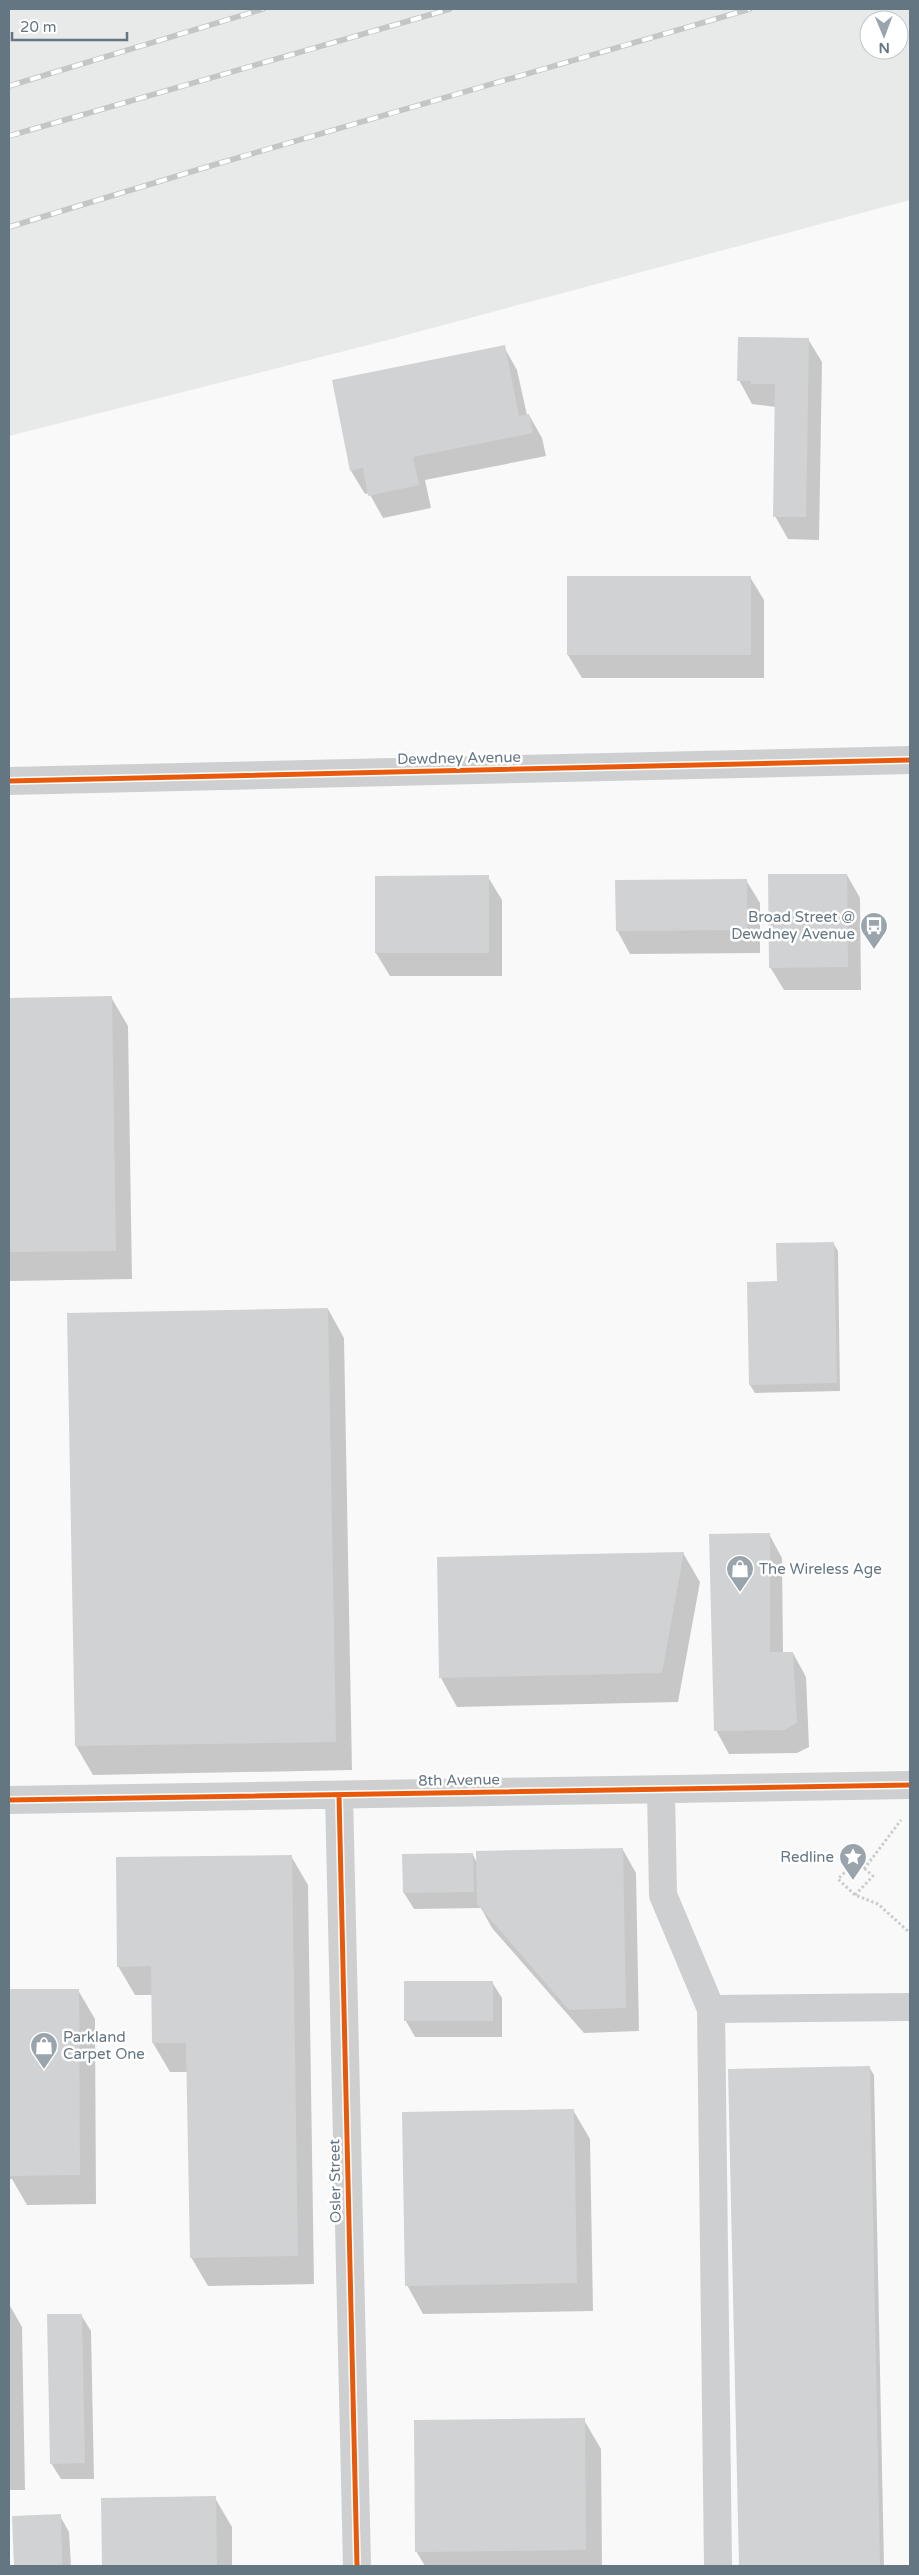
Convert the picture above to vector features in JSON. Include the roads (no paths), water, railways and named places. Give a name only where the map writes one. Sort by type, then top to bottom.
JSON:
[{"type":"street","name":"Dewdney Avenue","points":[[9,781],[910,760]]},
{"type":"street","name":"8th Avenue","points":[[9,1800],[910,1785]]},
{"type":"street","points":[[661,1790],[663,1895],[711,2009],[718,2566]]},
{"type":"street","name":"Osler Street","points":[[338,1794],[357,2566]]},
{"type":"street","points":[[711,2009],[910,2007]]},
{"type":"railway","points":[[9,86],[263,9]]},
{"type":"railway","points":[[9,136],[450,9]]},
{"type":"railway","points":[[9,227],[220,163],[750,9]]},
{"type":"place","name":"Broad Street @ Dewdney Avenue","points":[[874,950]]},
{"type":"place","name":"The Wireless Age","points":[[740,1593]]},
{"type":"place","name":"Redline","points":[[853,1881]]},
{"type":"place","name":"Parkland Carpet One","points":[[44,2070]]}]
